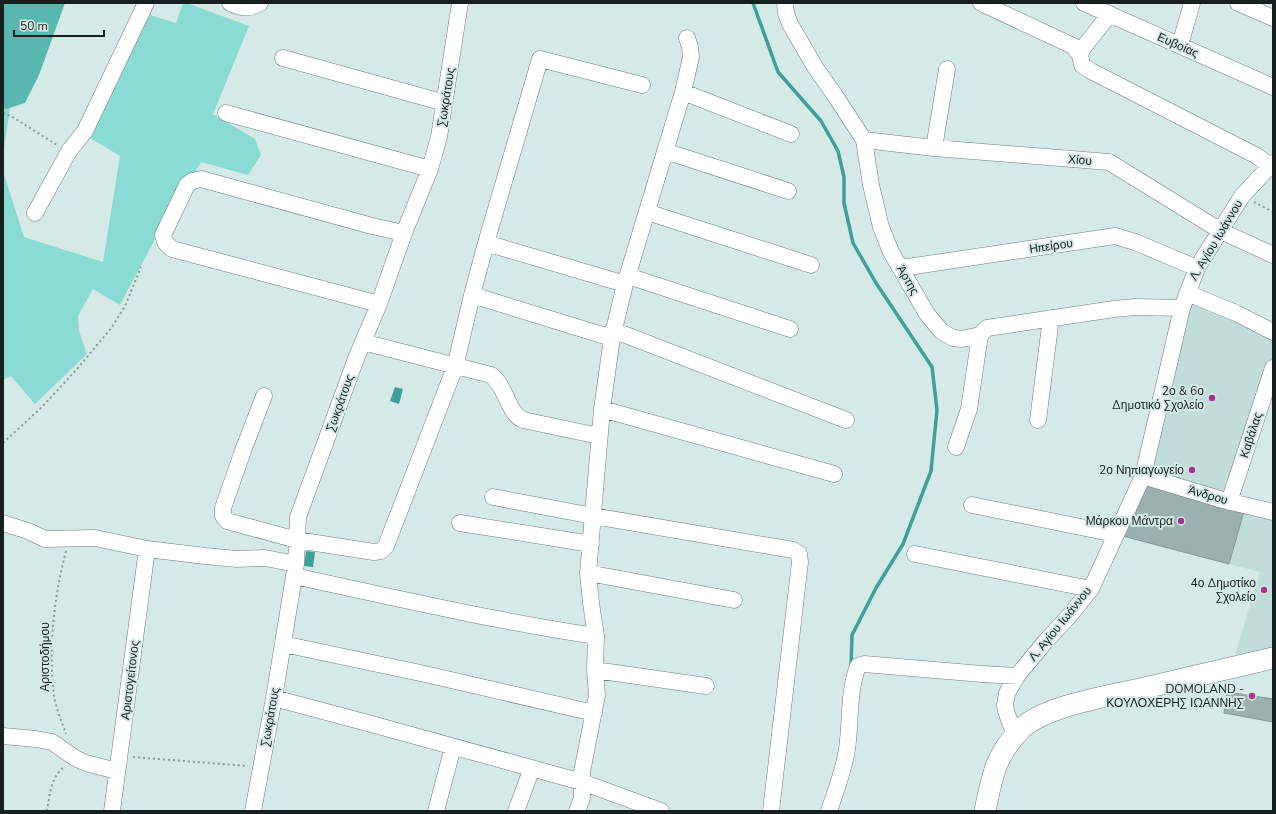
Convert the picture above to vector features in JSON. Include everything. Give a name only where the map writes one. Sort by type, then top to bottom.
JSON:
[{"type":"main road","points":[[985,811],[992,778],[1002,751],[1022,728],[1036,718],[1069,706],[1273,658]]},
{"type":"street","points":[[35,213],[69,151],[84,131],[146,3]]},
{"type":"street","points":[[230,3],[242,8],[248,8],[260,3]]},
{"type":"street","name":"Σωκράτους","points":[[252,811],[274,698],[295,570],[298,518],[363,342],[379,304],[404,233],[430,169],[439,137],[460,3]]},
{"type":"street","name":"Άρτης","points":[[785,3],[786,13],[790,24],[815,67],[864,140],[870,185],[881,227],[891,252],[927,314],[941,331],[953,338],[962,339],[980,335],[987,328],[1184,300]]},
{"type":"street","points":[[981,3],[1073,46],[1080,55],[1082,65],[1257,156],[1272,166]]},
{"type":"street","name":"Ευβοίας","points":[[1084,3],[1273,87]]},
{"type":"street","points":[[1180,45],[1192,3]]},
{"type":"street","points":[[1238,3],[1273,18]]},
{"type":"street","points":[[1080,55],[1083,48],[1110,14]]},
{"type":"street","points":[[577,811],[582,798],[582,772],[597,695],[595,670],[596,636],[588,573],[602,409],[613,334],[626,280],[683,92],[691,57],[687,38]]},
{"type":"street","points":[[284,58],[445,103]]},
{"type":"street","points":[[264,396],[223,508],[223,516],[227,521],[296,540],[374,552],[381,551],[386,546],[455,367],[486,243],[540,59],[642,85]]},
{"type":"street","points":[[934,148],[946,69]]},
{"type":"street","points":[[683,92],[791,134]]},
{"type":"street","points":[[226,113],[430,169]]},
{"type":"street","name":"Χίου","points":[[864,140],[934,148],[1109,162],[1221,231],[1273,255]]},
{"type":"street","points":[[665,151],[788,191]]},
{"type":"street","name":"Λ. Αγίου Ιωάννου","points":[[1015,736],[1007,717],[1005,705],[1006,693],[1017,676],[1045,642],[1070,616],[1091,589],[1143,476],[1184,300],[1197,268],[1242,196],[1272,166]]},
{"type":"street","points":[[379,304],[172,249],[165,242],[163,235],[187,185],[192,181],[201,179],[372,226],[404,233]]},
{"type":"street","points":[[647,212],[811,265]]},
{"type":"street","name":"Ηπείρου","points":[[901,268],[1115,236],[1135,242],[1197,268]]},
{"type":"street","points":[[486,243],[626,280],[790,329]]},
{"type":"street","points":[[472,295],[613,334],[846,420]]},
{"type":"street","points":[[1184,300],[1236,313],[1273,332]]},
{"type":"street","points":[[1038,420],[1051,318]]},
{"type":"street","points":[[956,446],[969,409],[980,335]]},
{"type":"street","points":[[363,342],[455,367],[491,375],[498,380],[516,417],[523,420],[599,436]]},
{"type":"street","name":"Καβάλας","points":[[1229,502],[1273,368]]},
{"type":"street","points":[[602,409],[834,474]]},
{"type":"street","name":"Άνδρου","points":[[1143,476],[1229,502],[1273,512]]},
{"type":"street","points":[[493,497],[593,516],[793,550],[799,554],[800,562],[771,811]]},
{"type":"street","points":[[972,505],[1115,534]]},
{"type":"street","points":[[3,523],[28,531],[45,539],[95,538],[147,549],[237,559],[265,558],[295,570],[449,610],[554,630],[596,636]]},
{"type":"street","points":[[460,524],[591,544]]},
{"type":"street","name":"Αριστογείτονος","points":[[112,811],[147,549]]},
{"type":"street","points":[[915,554],[1091,589]]},
{"type":"street","points":[[588,573],[734,600]]},
{"type":"street","points":[[283,644],[426,674],[594,713]]},
{"type":"street","points":[[829,811],[844,769],[848,747],[855,672],[858,666],[864,664],[1017,676]]},
{"type":"street","points":[[595,670],[706,686]]},
{"type":"street","points":[[274,698],[582,782],[661,811]]},
{"type":"street","points":[[3,736],[52,742],[74,758],[86,763],[118,763]]},
{"type":"street","points":[[436,811],[453,747]]},
{"type":"street","points":[[516,811],[532,768]]},
{"type":"path","points":[[3,113],[11,116],[69,151]]},
{"type":"path","points":[[1242,196],[1273,212]]},
{"type":"path","points":[[3,443],[42,407],[77,369],[112,327],[125,306],[141,267]]},
{"type":"path","name":"Αριστοδήμου","points":[[69,539],[60,573],[54,615],[52,665],[54,697],[74,758]]},
{"type":"path","points":[[47,811],[51,784],[61,769],[74,758]]},
{"type":"path","points":[[118,763],[261,767]]},
{"type":"shaded area","points":[[3,3],[65,3],[39,75],[25,103],[6,109],[3,108]]},
{"type":"shaded area","points":[[183,3],[187,3],[249,26],[213,114],[255,139],[261,155],[248,175],[201,162],[154,241],[120,305],[93,289],[78,316],[79,331],[87,354],[35,404],[11,376],[3,380],[3,171],[24,237],[103,262],[120,156],[87,136],[150,15],[176,23]]},
{"type":"shaded area","points":[[3,107],[10,107],[3,156]]},
{"type":"shaded area","name":"2ο & 6ο Δημοτικό Σχολείο","points":[[1187,293],[1273,332],[1273,368],[1229,502],[1143,476]]},
{"type":"shaded area","points":[[395,387],[403,389],[399,404],[390,401]]},
{"type":"shaded area","name":"4ο Δημοτίκο Σχολείο","points":[[1245,508],[1273,514],[1273,648],[1235,655],[1260,572],[1229,564]]},
{"type":"shaded area","points":[[306,551],[315,552],[313,567],[304,566]]},
{"type":"building","name":"Μάρκου Μάντρα","points":[[1143,476],[1245,508],[1229,564],[1115,534]]},
{"type":"building","points":[[1227,692],[1273,699],[1273,722],[1224,713]]},
{"type":"waterway","points":[[753,3],[778,72],[821,121],[838,151],[844,177],[844,203],[853,243],[876,283],[932,367],[937,410],[931,471],[903,544],[876,588],[852,635],[851,667]]},
{"type":"place","name":"2ο & 6ο Δημοτικό Σχολείο","points":[[1212,398]]},
{"type":"place","name":"2ο Νηπιαγωγείο","points":[[1192,470]]},
{"type":"place","name":"Μάρκου Μάντρα","points":[[1181,521]]},
{"type":"place","name":"4ο Δημοτίκο Σχολείο","points":[[1264,590]]},
{"type":"place","name":"DOMOLAND - ΚΟΥΛΟΧΕΡΗΣ ΙΩΑΝΝΗΣ","points":[[1252,696]]}]
